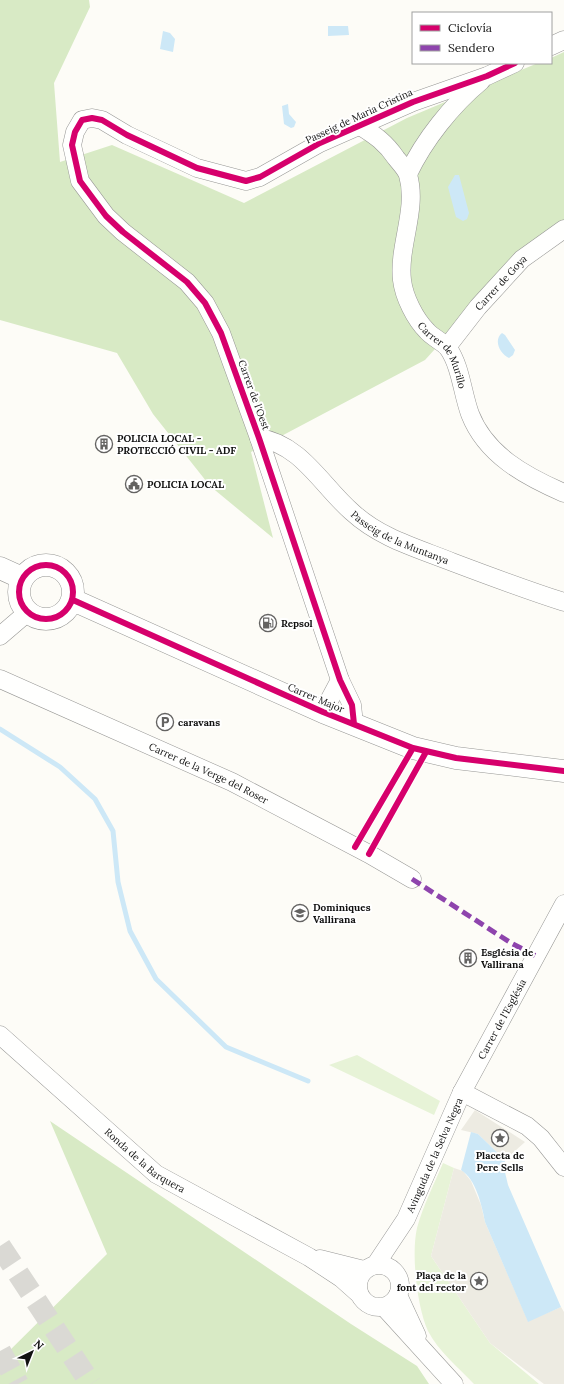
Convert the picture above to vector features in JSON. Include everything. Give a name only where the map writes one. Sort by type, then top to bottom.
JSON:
[{"type":"street","points":[[552,46],[564,40]]},
{"type":"street","name":"Passeig de Maria Cristina","points":[[82,120],[92,118],[102,120],[127,135],[197,168],[246,181],[265,175],[320,143],[413,102],[487,76],[513,64]]},
{"type":"street","name":"Carrer de Murillo","points":[[487,76],[470,90],[433,134],[416,158],[408,174],[409,210],[404,244],[402,280],[410,306],[425,330],[447,347],[460,375],[470,413],[479,432],[499,456],[538,481],[564,493]]},
{"type":"street","name":"Carrer de l'Oest","points":[[82,120],[75,132],[72,145],[80,181],[106,216],[123,232],[187,282],[205,303],[221,333],[259,438],[340,680],[352,705],[354,724]]},
{"type":"street","points":[[360,126],[378,136],[408,174]]},
{"type":"street","name":"Carrer de Goya","points":[[447,347],[478,307],[522,259],[564,229]]},
{"type":"street","name":"Passeig de la Muntanya","points":[[259,438],[278,442],[291,450],[310,467],[351,512],[384,535],[564,602]]},
{"type":"street","points":[[41,565],[59,568],[72,580],[74,594],[73,600],[64,613],[56,618],[46,620],[36,617],[28,612],[21,604],[19,587],[22,578],[33,568],[41,565]]},
{"type":"street","points":[[0,568],[22,578]]},
{"type":"street","name":"Carrer Major","points":[[73,600],[323,712],[426,752],[481,761],[564,771]]},
{"type":"street","points":[[0,636],[28,612]]},
{"type":"street","name":"Carrer de la Verge del Roser","points":[[0,679],[232,782],[369,854],[412,879]]},
{"type":"street","points":[[323,712],[340,680]]},
{"type":"street","name":"Carrer de l'Església","points":[[462,1092],[562,910]]},
{"type":"street","name":"Ronda de la Barquera","points":[[0,1035],[156,1174],[309,1257],[341,1278],[359,1294]]},
{"type":"street","points":[[462,1092],[526,1126],[541,1138],[564,1167]]},
{"type":"street","name":"Avinguda de la Selva Negra","points":[[422,1350],[398,1295],[400,1285],[395,1272],[406,1219],[462,1092]]},
{"type":"street","name":"Avinguda de la Selva Negra","points":[[359,1294],[357,1283],[406,1219]]},
{"type":"street","name":"Ronda de la Barquera","points":[[309,1257],[370,1267]]},
{"type":"street","points":[[370,1267],[390,1268],[395,1272]]},
{"type":"street","points":[[359,1294],[364,1302],[370,1306],[384,1307],[391,1304],[398,1295]]},
{"type":"street","name":"Avinguda de la Selva Negra","points":[[384,1307],[454,1384]]},
{"type":"green space","points":[[0,0],[89,0],[90,7],[54,83],[60,162],[112,145],[244,203],[407,118],[536,64],[552,64],[552,58],[564,52],[564,224],[524,251],[425,360],[251,452],[273,538],[210,486],[153,414],[117,353],[0,320]]},
{"type":"green space","points":[[357,1055],[440,1101],[434,1115],[329,1065]]},
{"type":"green space","points":[[50,1121],[351,1324],[417,1366],[429,1384],[0,1384],[0,1360],[107,1254]]},
{"type":"green space","points":[[443,1163],[454,1168],[431,1256],[490,1343],[539,1384],[474,1384],[443,1352],[428,1331],[418,1295],[415,1266],[415,1239],[422,1212]]},
{"type":"shaded area","name":"Placeta de Pere Sells","points":[[475,1110],[525,1142],[505,1160],[478,1134],[461,1130]]},
{"type":"shaded area","name":"Plaça de la font del rector","points":[[454,1168],[463,1171],[471,1181],[481,1205],[485,1222],[528,1321],[561,1307],[564,1312],[564,1384],[544,1384],[490,1343],[431,1256]]},
{"type":"water","points":[[328,26],[348,26],[349,35],[328,36]]},
{"type":"water","points":[[163,31],[170,33],[175,39],[173,52],[160,49]]},
{"type":"water","points":[[288,104],[289,114],[296,122],[294,127],[291,128],[284,124],[282,106]]},
{"type":"water","points":[[455,175],[459,175],[469,213],[467,219],[463,221],[456,217],[448,187]]},
{"type":"water","points":[[502,333],[515,350],[513,355],[509,358],[500,350],[499,347],[498,339]]},
{"type":"water","points":[[471,1132],[478,1134],[505,1160],[504,1168],[508,1185],[561,1307],[528,1322],[485,1222],[478,1193],[471,1180],[461,1170]]},
{"type":"waterway","points":[[0,729],[60,767],[95,799],[113,831],[118,882],[130,931],[156,979],[226,1047],[308,1081]]},
{"type":"tunnel","points":[[0,1246],[91,1384]]},
{"type":"tunnel","points":[[0,1351],[18,1384]]},
{"type":"marked path","points":[[412,879],[511,943],[536,956]]},
{"type":"cycle path","points":[[354,724],[352,705],[340,680],[259,438],[221,333],[205,303],[187,282],[123,232],[106,216],[80,181],[72,145],[75,132],[82,120],[92,118],[102,120],[127,135],[197,168],[246,181],[260,177],[320,143],[413,102],[487,76],[513,64]]},
{"type":"cycle path","points":[[41,565],[51,565],[61,569],[69,577],[73,587],[73,592],[73,597],[69,607],[61,615],[51,619],[41,619],[31,615],[23,607],[19,597],[19,587],[23,577],[31,569],[41,565]]},
{"type":"cycle path","points":[[73,600],[323,712],[413,748],[456,758],[564,771]]},
{"type":"cycle path","points":[[355,847],[413,748]]},
{"type":"cycle path","points":[[369,854],[426,752]]},
{"type":"place","name":"POLICIA LOCAL - PROTECCIÓ CIVIL - ADF","points":[[104,444]]},
{"type":"place","name":"POLICIA LOCAL","points":[[134,484]]},
{"type":"place","name":"Repsol","points":[[268,623]]},
{"type":"place","name":"caravans","points":[[165,722]]},
{"type":"place","name":"Dominiques Vallirana","points":[[300,913]]},
{"type":"place","name":"Església de Vallirana","points":[[468,958]]},
{"type":"place","name":"Placeta de Pere Sells","points":[[500,1138]]},
{"type":"place","name":"Plaça de la font del rector","points":[[479,1281]]}]
